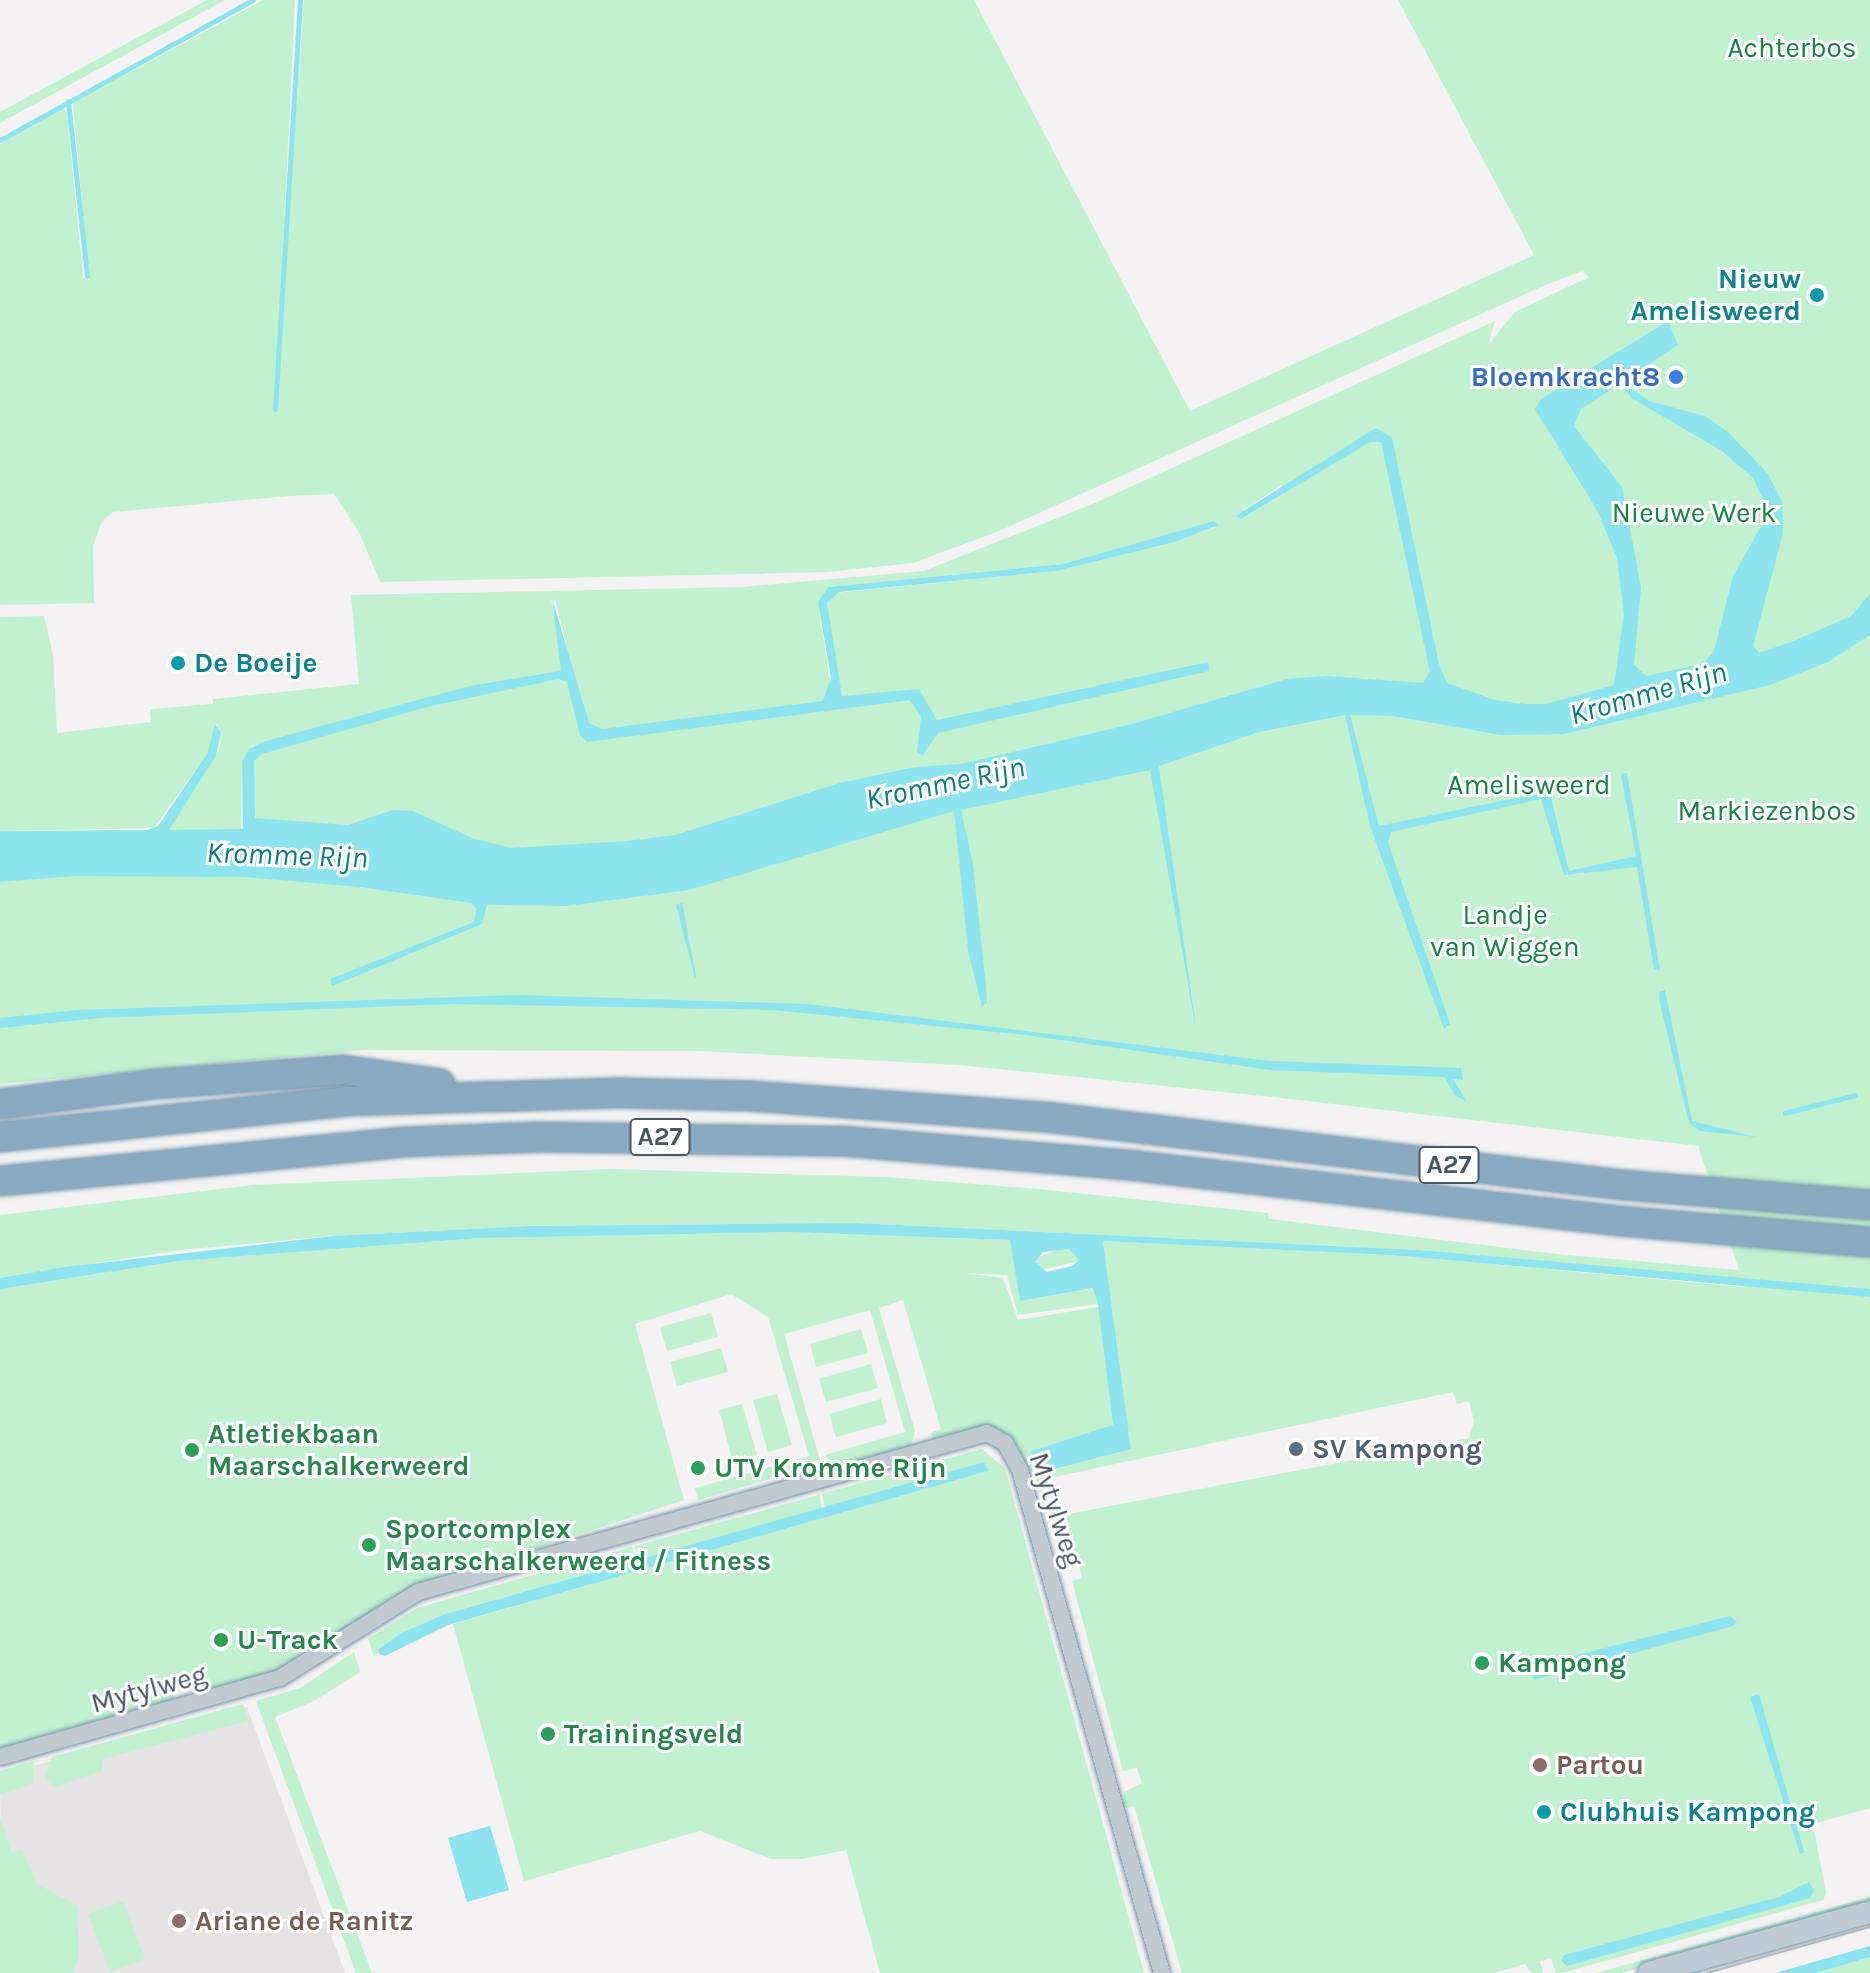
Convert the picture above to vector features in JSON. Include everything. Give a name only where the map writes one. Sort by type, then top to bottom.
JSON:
[{"type":"highway","name":"A27","points":[[0,1104],[157,1084],[343,1070],[511,1095]]},
{"type":"highway","name":"A27","points":[[0,1137],[291,1105],[511,1095],[750,1096],[910,1105],[1623,1185],[1870,1205]]},
{"type":"highway","name":"A27","points":[[0,1181],[155,1162],[402,1142],[541,1137],[842,1141],[1122,1164],[1620,1221],[1870,1242]]},
{"type":"main road","points":[[1649,1973],[1870,1912]]},
{"type":"street","name":"Mytylweg","points":[[0,1757],[280,1678],[418,1592],[987,1433],[1005,1443],[1020,1470],[1162,1973]]},
{"type":"shaded area","points":[[247,1707],[345,1973],[3,1973],[0,1775]]},
{"type":"green space","points":[[207,0],[225,0],[0,123],[0,112]]},
{"type":"green space","points":[[263,0],[295,0],[275,413],[304,0],[974,0],[1190,411],[1534,255],[1398,0],[1870,0],[1870,1808],[1813,1824],[1826,1893],[1823,1900],[1562,1973],[1556,1973],[1551,1958],[1540,1961],[1543,1973],[1532,1973],[1525,1964],[1494,1973],[1182,1973],[1134,1806],[1122,1809],[1124,1792],[1142,1783],[1137,1768],[1123,1771],[1072,1581],[1082,1578],[1070,1531],[1057,1533],[1052,1517],[1469,1438],[1474,1421],[1469,1401],[1457,1404],[1453,1392],[1045,1479],[1047,1493],[1041,1493],[1031,1484],[1022,1456],[998,1433],[981,1429],[934,1439],[930,1433],[941,1429],[903,1300],[879,1308],[915,1431],[910,1448],[836,1469],[825,1455],[905,1432],[870,1310],[784,1334],[821,1464],[698,1500],[695,1488],[809,1456],[768,1317],[731,1294],[635,1324],[684,1500],[413,1589],[388,1601],[308,1661],[271,1678],[197,1699],[190,1678],[171,1684],[177,1705],[0,1752],[0,1289],[179,1261],[479,1238],[787,1232],[1011,1240],[1020,1301],[1094,1288],[1098,1304],[1018,1315],[1007,1275],[964,1273],[1003,1278],[1018,1320],[1099,1307],[1113,1426],[1032,1451],[1041,1473],[1131,1449],[1103,1241],[1390,1255],[1744,1287],[1742,1280],[1419,1250],[854,1223],[530,1226],[333,1236],[181,1250],[0,1278],[0,1215],[254,1185],[609,1169],[887,1177],[1038,1189],[1268,1213],[1269,1219],[1557,1254],[1739,1270],[1698,1146],[1281,1098],[959,1065],[698,1051],[365,1050],[0,1084],[0,862],[248,859],[250,754],[418,701],[252,746],[242,762],[241,831],[169,830],[216,756],[221,742],[217,724],[207,754],[154,828],[0,831],[0,617],[44,616],[53,655],[57,733],[151,722],[150,709],[213,704],[213,699],[359,684],[351,595],[742,587],[924,571],[1095,503],[1495,321],[1488,345],[1515,312],[1589,277],[1582,271],[1543,286],[999,531],[913,563],[827,572],[380,582],[360,534],[334,494],[289,496],[113,512],[102,521],[93,546],[94,603],[0,605],[0,144],[63,108],[67,112],[83,278],[89,280],[73,103]],"holes":[[[1281,485],[1284,494],[1241,519],[1235,516]],[[1214,521],[1216,527],[1175,542],[1056,571],[835,593],[827,603],[839,688],[831,689],[818,602],[828,587],[1063,564]],[[551,599],[556,601],[569,658],[563,661]],[[1810,1897],[1567,1966],[1561,1961],[1565,1955]]]},
{"type":"green space","points":[[1060,1249],[1069,1249],[1080,1261],[1040,1270],[1034,1259]]},
{"type":"green space","points":[[711,1313],[718,1337],[667,1351],[660,1327]]},
{"type":"green space","points":[[861,1329],[868,1353],[816,1367],[810,1344]]},
{"type":"green space","points":[[721,1348],[728,1372],[677,1386],[670,1362]]},
{"type":"green space","points":[[871,1364],[878,1388],[826,1402],[819,1379]]},
{"type":"green space","points":[[777,1394],[792,1445],[768,1452],[753,1400]]},
{"type":"green space","points":[[881,1399],[887,1423],[836,1437],[829,1414]]},
{"type":"green space","points":[[742,1404],[757,1455],[733,1462],[719,1410]]},
{"type":"green space","points":[[982,1449],[1005,1468],[1144,1973],[880,1973],[846,1850],[803,1859],[771,1859],[700,1831],[524,1881],[453,1624],[987,1471],[984,1462],[825,1508],[822,1494]]},
{"type":"green space","points":[[819,1495],[822,1509],[639,1559],[635,1546]]},
{"type":"green space","points":[[632,1547],[636,1560],[445,1614],[401,1633],[374,1657],[368,1639],[417,1608]]},
{"type":"green space","points":[[354,1652],[360,1672],[314,1701],[275,1717],[372,1973],[356,1973],[256,1701],[300,1688]]},
{"type":"green space","points":[[243,1704],[248,1721],[102,1759],[102,1771],[54,1787],[45,1777],[52,1757]]},
{"type":"green space","points":[[34,1761],[33,1784],[0,1794],[0,1771]]},
{"type":"green space","points":[[0,1817],[11,1852],[22,1849],[37,1884],[77,1906],[79,1957],[72,1973],[0,1973]]},
{"type":"green space","points":[[1870,1897],[1870,1903],[1621,1973],[1596,1973]]},
{"type":"green space","points":[[123,1901],[145,1959],[110,1972],[88,1914]]},
{"type":"green space","points":[[1870,1957],[1870,1973],[1816,1973]]},
{"type":"water","name":"Kromme Rijn","points":[[1668,321],[1678,345],[1629,377],[1627,386],[1649,401],[1705,416],[1728,432],[1768,474],[1782,502],[1783,533],[1753,646],[1759,653],[1851,616],[1870,594],[1870,635],[1828,662],[1770,685],[1564,734],[1501,735],[1393,716],[1350,715],[1379,826],[1545,792],[1550,794],[1569,871],[1636,856],[1621,774],[1627,773],[1660,971],[1654,969],[1637,867],[1564,875],[1541,799],[1391,832],[1388,842],[1450,1024],[1444,1029],[1370,826],[1345,715],[1259,732],[1159,766],[1197,1035],[1150,770],[961,810],[973,864],[986,986],[987,1003],[982,1006],[968,951],[954,811],[689,890],[567,906],[487,905],[482,924],[332,986],[330,979],[474,922],[476,909],[472,903],[360,887],[245,877],[74,876],[0,882],[0,831],[147,830],[158,826],[207,754],[215,724],[221,733],[216,756],[169,830],[243,829],[242,762],[249,749],[262,742],[470,686],[561,671],[552,598],[589,723],[602,729],[823,701],[831,678],[818,602],[828,587],[1063,564],[1214,521],[1219,525],[1175,542],[1056,571],[839,592],[827,603],[842,696],[919,689],[937,720],[1208,662],[1209,671],[938,733],[922,756],[917,752],[921,717],[910,700],[587,742],[580,735],[567,682],[558,679],[427,707],[262,754],[254,761],[255,818],[348,825],[393,810],[413,811],[472,838],[511,848],[627,841],[675,835],[840,783],[915,767],[961,764],[1132,724],[1287,679],[1327,676],[1423,683],[1430,672],[1381,442],[1370,442],[1241,519],[1235,516],[1376,428],[1392,438],[1439,664],[1447,683],[1495,700],[1525,704],[1546,704],[1614,685],[1624,614],[1617,558],[1598,512],[1535,409],[1541,399]],"holes":[[[1619,384],[1633,399],[1722,451],[1753,478],[1765,504],[1764,521],[1733,576],[1714,651],[1702,664],[1646,676],[1634,664],[1641,587],[1622,487],[1574,426],[1581,409]]]},
{"type":"water","points":[[682,903],[696,976],[695,978],[676,905]]},
{"type":"water","points":[[1665,990],[1692,1121],[1757,1137],[1700,1131],[1689,1123],[1659,999],[1659,992]]},
{"type":"water","points":[[519,995],[808,1004],[1270,1061],[1461,1068],[1463,1080],[1453,1079],[1467,1102],[1455,1095],[1444,1077],[1270,1070],[1026,1035],[772,1010],[450,1004],[100,1018],[0,1028],[0,1018],[77,1010]]},
{"type":"water","points":[[854,1223],[1419,1250],[1870,1289],[1870,1297],[1390,1255],[1103,1241],[1131,1449],[1040,1473],[1031,1451],[1113,1425],[1098,1304],[1093,1288],[1020,1301],[1010,1240],[787,1232],[479,1238],[179,1261],[0,1289],[0,1278],[65,1267],[333,1236],[530,1226]],"holes":[[[1069,1249],[1079,1260],[1072,1266],[1047,1272],[1035,1262],[1043,1252]]]},
{"type":"water","points":[[984,1462],[988,1471],[448,1625],[385,1656],[379,1654],[379,1649],[401,1633],[445,1614]]},
{"type":"water","points":[[1730,1616],[1737,1622],[1733,1626],[1534,1680],[1531,1667]]},
{"type":"water","points":[[1759,1694],[1804,1852],[1800,1854],[1750,1697]]},
{"type":"water","points":[[490,1826],[509,1890],[467,1902],[448,1838]]},
{"type":"water","points":[[1809,1882],[1814,1890],[1810,1898],[1567,1966],[1561,1961],[1564,1955],[1779,1897]]},
{"type":"water","points":[[1870,1946],[1870,1957],[1816,1973],[1775,1973]]},
{"type":"waterway","points":[[0,140],[253,0]]},
{"type":"waterway","points":[[275,409],[300,0]]},
{"type":"waterway","points":[[68,101],[87,276]]},
{"type":"waterway","points":[[1785,1113],[1855,1095]]},
{"type":"tram line","points":[[1707,1973],[1870,1927]]},
{"type":"place","name":"Nieuw Amelisweerd","points":[[1817,295]]},
{"type":"place","name":"Bloemkracht8","points":[[1676,377]]},
{"type":"place","name":"De Boeije","points":[[178,663]]},
{"type":"place","name":"SV Kampong","points":[[1296,1449]]},
{"type":"place","name":"Atletiekbaan Maarschalkerweerd","points":[[192,1450]]},
{"type":"place","name":"UTV Kromme Rijn","points":[[698,1468]]},
{"type":"place","name":"Sportcomplex Maarschalkerweerd / Fitness","points":[[369,1545]]},
{"type":"place","name":"U-Track","points":[[221,1640]]},
{"type":"place","name":"Kampong","points":[[1482,1663]]},
{"type":"place","name":"Trainingsveld","points":[[548,1734]]},
{"type":"place","name":"Partou","points":[[1540,1765]]},
{"type":"place","name":"Clubhuis Kampong","points":[[1544,1812]]},
{"type":"place","name":"Ariane de Ranitz","points":[[179,1921]]},
{"type":"park label","name":"Achterbos","points":[[1792,48]]},
{"type":"park label","name":"Nieuwe Werk","points":[[1694,513]]},
{"type":"park label","name":"Amelisweerd","points":[[1529,785]]},
{"type":"park label","name":"Markiezenbos","points":[[1767,811]]},
{"type":"park label","name":"Landje van Wiggen","points":[[1505,931]]}]
